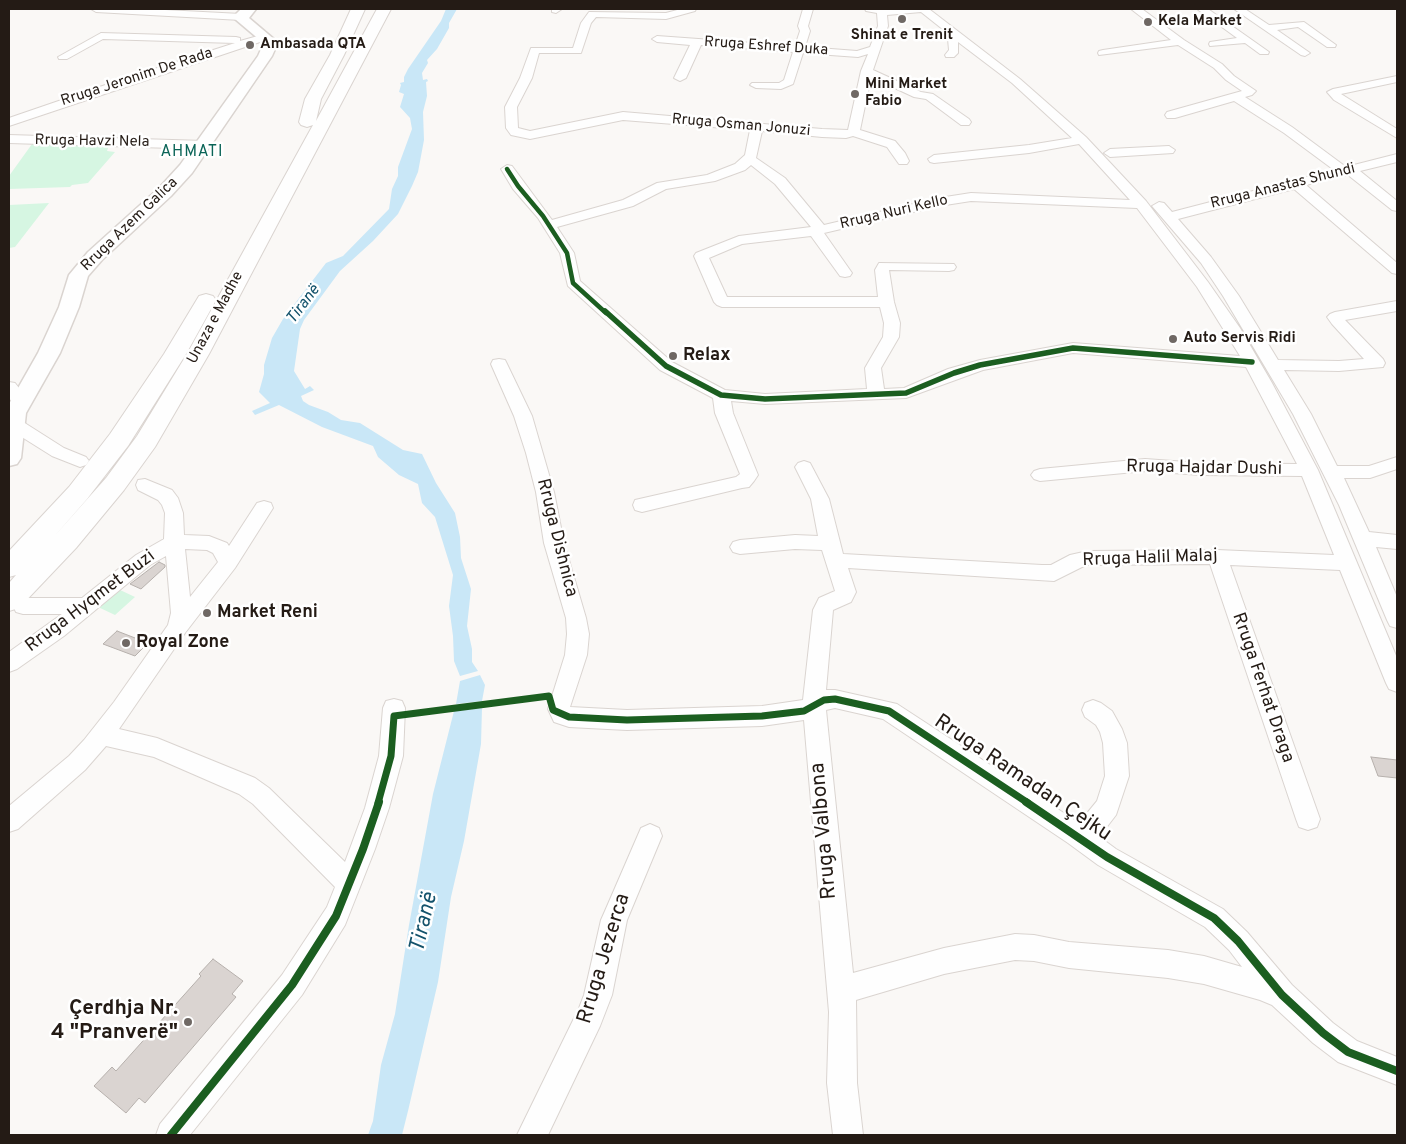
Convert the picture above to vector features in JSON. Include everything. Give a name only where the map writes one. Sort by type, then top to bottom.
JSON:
[{"type":"highway","points":[[315,121],[313,99],[337,55],[358,9]]},
{"type":"highway","name":"Unaza e Madhe","points":[[16,603],[115,484],[146,441],[198,354],[370,9]]},
{"type":"highway","name":"Unaza e Madhe","points":[[9,567],[28,549],[78,493],[119,440],[175,354],[289,157],[315,121],[384,9]]},
{"type":"highway","points":[[315,121],[347,89],[374,42],[397,9]]},
{"type":"main road","points":[[245,13],[258,39]]},
{"type":"main road","name":"Rruga Azem Galica","points":[[15,413],[50,353],[83,269],[173,184],[205,145],[265,56],[270,43],[258,39]]},
{"type":"main road","points":[[9,458],[15,413]]},
{"type":"street","points":[[96,9],[245,13]]},
{"type":"street","points":[[593,11],[666,16],[691,9]]},
{"type":"street","points":[[756,84],[781,86],[787,84],[805,31],[803,26],[808,9]]},
{"type":"street","points":[[869,9],[900,13],[924,9],[1037,99],[1147,201],[1169,217],[1206,260],[1231,296],[1273,365],[1333,472],[1397,620]]},
{"type":"street","points":[[940,9],[1048,94],[1123,166]]},
{"type":"street","points":[[1136,9],[1180,42],[1218,66],[1230,78],[1250,92],[1171,114]]},
{"type":"street","points":[[1202,9],[1264,52]]},
{"type":"street","points":[[1239,9],[1305,53]]},
{"type":"street","name":"Rruga Osman Jonuzi","points":[[593,11],[586,23],[577,51],[535,50],[526,78],[511,107],[512,128],[519,133],[534,134],[623,116],[836,134],[854,132]]},
{"type":"street","points":[[882,12],[882,26],[867,70],[854,132],[890,144],[899,153],[903,161]]},
{"type":"street","points":[[882,26],[888,24],[900,13]]},
{"type":"street","points":[[1267,28],[1300,24],[1331,44]]},
{"type":"street","points":[[950,55],[954,52],[953,39],[957,34]]},
{"type":"street","points":[[63,57],[101,36],[258,39]]},
{"type":"street","name":"Rruga Jeronim De Rada","points":[[9,122],[121,83],[258,39]]},
{"type":"street","name":"Rruga Eshref Duka","points":[[657,39],[858,54],[874,50]]},
{"type":"street","points":[[1214,44],[1247,40]]},
{"type":"street","points":[[680,78],[697,42]]},
{"type":"street","points":[[1110,59],[1103,53],[1180,42]]},
{"type":"street","points":[[867,70],[894,82],[918,96],[929,96],[965,122]]},
{"type":"street","points":[[1396,81],[1333,92],[1338,98],[1397,134]]},
{"type":"street","points":[[1236,96],[1288,130],[1397,207]]},
{"type":"street","points":[[548,225],[628,203],[662,186],[710,178],[740,167],[750,159],[757,126]]},
{"type":"street","name":"Rruga Havzi Nela","points":[[9,139],[205,145]]},
{"type":"street","points":[[934,159],[1029,149],[1082,140]]},
{"type":"street","points":[[1110,152],[1169,150]]},
{"type":"street","points":[[750,159],[780,181],[818,230],[845,273]]},
{"type":"street","name":"Rruga Anastas Shundi","points":[[1169,217],[1347,171],[1394,162]]},
{"type":"street","points":[[507,169],[518,186],[536,206],[566,253],[572,279],[579,289],[666,366],[712,392],[721,395],[765,399],[906,393],[954,373],[980,365],[1072,348],[1252,362]]},
{"type":"street","points":[[1296,184],[1397,270]]},
{"type":"street","name":"Rruga Nuri Kello","points":[[886,302],[722,302],[701,256],[739,240],[818,230],[939,202],[971,197],[1147,201]]},
{"type":"street","points":[[1147,201],[1203,284],[1252,362],[1309,470],[1397,684]]},
{"type":"street","points":[[876,395],[873,368],[891,337],[892,323],[886,302],[882,270],[884,266],[949,267]]},
{"type":"street","points":[[1273,365],[1339,366],[1377,363],[1335,317],[1397,306]]},
{"type":"street","name":"Rruga Dishnica","points":[[499,364],[523,416],[535,454],[545,492],[554,544],[576,618],[578,634],[576,654],[561,698],[560,709],[562,715]]},
{"type":"street","points":[[9,387],[15,413],[58,452],[80,461]]},
{"type":"street","points":[[642,505],[742,482],[748,477],[749,475],[724,413],[721,395]]},
{"type":"street","points":[[1333,472],[1370,472],[1397,463]]},
{"type":"street","name":"Rruga Hajdar Dushi","points":[[1040,475],[1145,465],[1201,469],[1309,470]]},
{"type":"street","name":"Rruga Valbona","points":[[804,467],[820,499],[832,552],[846,592],[844,596],[826,604],[823,610],[815,678],[814,707],[841,990],[842,1083],[848,1135]]},
{"type":"street","points":[[145,485],[165,495],[171,503],[174,513],[174,542],[182,613],[178,628]]},
{"type":"street","points":[[9,821],[77,763],[101,735],[122,709],[178,628],[228,563],[264,508]]},
{"type":"street","points":[[1363,539],[1397,542]]},
{"type":"street","points":[[174,542],[209,542],[220,548],[228,563]]},
{"type":"street","name":"Rruga Hyqmet Buzi","points":[[9,662],[57,630],[143,560],[174,542]]},
{"type":"street","points":[[740,547],[786,542],[832,552]]},
{"type":"street","points":[[177,569],[187,560],[198,554],[212,552],[221,556],[228,563]]},
{"type":"street","name":"Rruga Halil Malaj","points":[[832,552],[847,561],[1042,573],[1054,573],[1077,560],[1088,558],[1217,557],[1348,563]]},
{"type":"street","name":"Rruga Ferhat Draga","points":[[1217,557],[1308,819]]},
{"type":"street","points":[[16,603],[86,606]]},
{"type":"street","name":"Rruga Ramadan Çejku","points":[[562,715],[627,720],[762,716],[804,711],[824,700],[835,699],[881,708],[897,714],[1107,857],[1214,918],[1238,941],[1282,995],[1323,1033],[1348,1052],[1397,1071]]},
{"type":"street","points":[[171,1135],[292,985],[336,916],[377,808],[391,756],[394,708]]},
{"type":"street","points":[[1077,835],[1097,820],[1106,807],[1117,776],[1115,743],[1110,728],[1104,718],[1093,710]]},
{"type":"street","points":[[101,735],[157,748],[247,786],[261,796],[349,883]]},
{"type":"street","name":"Rruga Jezerca","points":[[532,1135],[590,1016],[598,995],[614,920],[650,836]]},
{"type":"street","points":[[841,990],[944,961],[1015,947],[1034,948],[1068,955],[1168,964],[1204,970],[1260,986],[1282,995]]},
{"type":"green space","points":[[32,144],[109,145],[107,151],[115,152],[88,183],[72,185],[70,187],[9,189],[9,176]]},
{"type":"green space","points":[[49,203],[15,247],[9,248],[9,205]]},
{"type":"green space","points":[[118,589],[135,597],[115,615],[98,607]]},
{"type":"water","name":"Tiranë","points":[[446,9],[457,9],[449,23],[449,28],[437,49],[427,60],[428,63],[422,73],[423,80],[427,79],[428,81],[426,82],[427,96],[423,112],[424,140],[418,172],[398,214],[373,241],[340,271],[304,320],[300,329],[294,371],[305,389],[310,386],[314,390],[301,396],[303,401],[309,405],[328,412],[341,420],[360,423],[403,450],[422,454],[436,483],[455,513],[460,537],[461,558],[471,589],[467,626],[472,649],[472,662],[478,671],[460,676],[454,661],[449,606],[453,575],[435,517],[422,503],[418,484],[399,475],[378,457],[373,446],[322,427],[279,405],[255,415],[252,411],[270,403],[259,392],[272,338],[283,319],[326,263],[343,256],[389,209],[392,189],[398,176],[398,167],[412,129],[410,118],[400,107],[404,94],[399,92],[400,83],[404,82],[408,69],[441,21]]},
{"type":"water","points":[[480,675],[485,685],[482,701],[456,704],[460,681]]},
{"type":"water","name":"Tiranë","points":[[482,708],[481,744],[464,841],[451,897],[438,982],[402,1135],[368,1135],[373,1121],[381,1065],[395,1014],[433,794],[454,711]]},
{"type":"building","points":[[159,562],[165,565],[165,567],[141,589],[130,584]]},
{"type":"building","name":"Royal Zone","points":[[117,631],[148,643],[135,656],[103,644]]},
{"type":"building","points":[[1371,757],[1397,760],[1397,778],[1378,776]]},
{"type":"building","name":"Çerdhja Nr. 4 \"Pranverë\"","points":[[213,959],[243,981],[232,994],[236,997],[145,1103],[139,1098],[126,1113],[94,1086],[112,1067],[116,1071],[201,976],[199,974]]},
{"type":"cycle path","points":[[507,169],[518,186],[543,216],[567,253],[573,283],[666,366],[721,395],[765,399],[906,393],[954,373],[980,365],[1073,348],[1252,362]]},
{"type":"cycle path","points":[[171,1135],[292,985],[336,916],[377,808],[391,756],[394,716],[549,696],[553,710],[569,717],[627,720],[762,716],[804,711],[824,700],[835,699],[889,711],[1077,835],[1107,857],[1214,918],[1238,941],[1282,995],[1323,1033],[1348,1052],[1397,1071]]},
{"type":"place","name":"Shinat e Trenit","points":[[902,19]]},
{"type":"place","name":"Kela Market","points":[[1148,22]]},
{"type":"place","name":"Ambasada QTA","points":[[250,45]]},
{"type":"place","name":"Mini Market Fabio","points":[[855,94]]},
{"type":"place","name":"Auto Servis Ridi","points":[[1173,339]]},
{"type":"place","name":"Relax","points":[[673,356]]},
{"type":"place","name":"Market Reni","points":[[207,613]]},
{"type":"place","name":"Royal Zone","points":[[126,643]]},
{"type":"place","name":"Çerdhja Nr. 4 \"Pranverë\"","points":[[188,1022]]},
{"type":"district","name":"AHMATI","points":[[192,153]]}]
